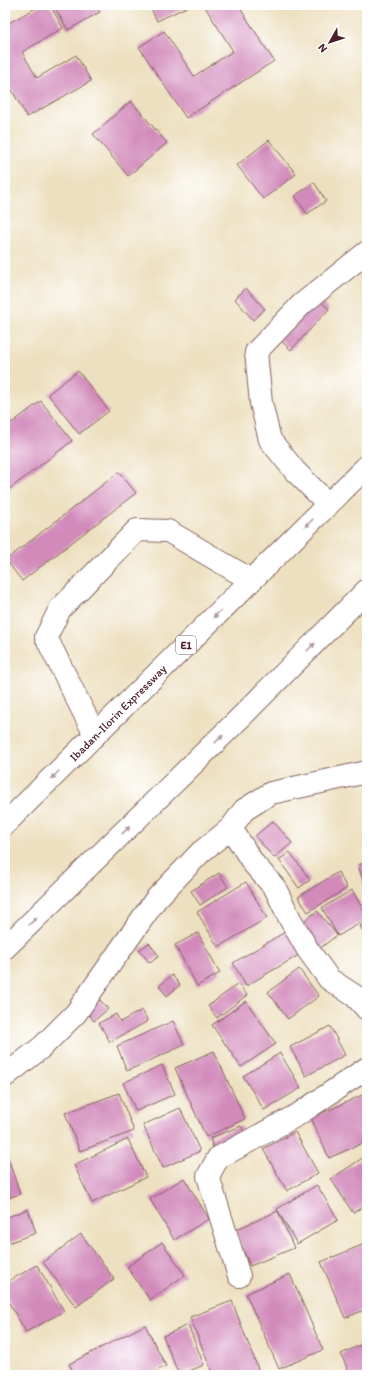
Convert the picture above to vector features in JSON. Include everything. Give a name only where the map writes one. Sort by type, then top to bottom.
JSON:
[{"type":"main road","points":[[328,504],[295,471],[270,440],[261,403],[256,352],[302,304],[367,252]]},
{"type":"main road","name":"Ibadan-Ilorin Expressway","points":[[5,824],[367,466]]},
{"type":"main road","points":[[95,735],[46,637],[60,609],[137,530],[168,531],[251,580]]},
{"type":"main road","points":[[5,948],[237,721],[367,590]]},
{"type":"main road","points":[[5,1076],[42,1047],[76,1013],[156,899],[201,852],[231,828],[244,810],[271,793],[367,772]]},
{"type":"main road","points":[[231,828],[253,863],[275,888],[290,919],[308,950],[328,978],[355,996],[367,1010]]},
{"type":"main road","points":[[239,1276],[208,1176],[218,1158],[299,1114],[367,1068]]},
{"type":"building","points":[[41,5],[50,5],[63,28],[22,52],[37,78],[76,55],[91,81],[27,117],[5,78],[5,25]]},
{"type":"building","points":[[53,5],[96,5],[100,12],[68,30]]},
{"type":"building","points":[[149,5],[191,5],[157,21]]},
{"type":"building","points":[[209,5],[238,5],[274,61],[186,118],[139,47],[164,31],[194,76],[233,51],[205,7]]},
{"type":"building","points":[[131,101],[167,143],[128,176],[93,134]]},
{"type":"building","points":[[269,140],[296,174],[263,199],[237,165]]},
{"type":"building","points":[[314,182],[326,201],[307,214],[295,196]]},
{"type":"building","points":[[246,288],[265,309],[253,320],[235,299]]},
{"type":"building","points":[[316,297],[329,309],[291,350],[278,338]]},
{"type":"building","points":[[78,371],[109,411],[79,434],[48,394]]},
{"type":"building","points":[[41,401],[72,441],[7,491],[5,488],[5,428]]},
{"type":"building","points":[[5,412],[11,421],[5,424]]},
{"type":"building","points":[[119,472],[136,493],[22,581],[6,560]]},
{"type":"building","points":[[273,821],[292,843],[274,858],[255,836]]},
{"type":"building","points":[[290,852],[310,880],[299,888],[279,860]]},
{"type":"building","points":[[367,862],[367,892],[358,865]]},
{"type":"building","points":[[338,872],[347,888],[308,912],[298,897]]},
{"type":"building","points":[[219,873],[228,887],[200,905],[191,891]]},
{"type":"building","points":[[246,882],[267,918],[218,947],[197,912]]},
{"type":"building","points":[[352,890],[367,916],[367,919],[338,936],[322,908]]},
{"type":"building","points":[[317,911],[337,935],[318,950],[298,926]]},
{"type":"building","points":[[367,922],[367,938],[360,926]]},
{"type":"building","points":[[290,929],[304,952],[246,986],[233,963]]},
{"type":"building","points":[[198,933],[220,973],[197,986],[175,945]]},
{"type":"building","points":[[149,943],[159,956],[150,963],[139,950]]},
{"type":"building","points":[[299,969],[319,996],[288,1019],[268,992]]},
{"type":"building","points":[[172,975],[180,985],[167,996],[159,986]]},
{"type":"building","points":[[238,984],[247,995],[217,1018],[208,1006]]},
{"type":"building","points":[[100,1000],[108,1009],[94,1021],[86,1011]]},
{"type":"building","points":[[246,1001],[276,1044],[241,1067],[212,1025]]},
{"type":"building","points":[[142,1010],[148,1021],[110,1042],[99,1023],[116,1014],[120,1022]]},
{"type":"building","points":[[173,1021],[184,1045],[127,1071],[117,1046]]},
{"type":"building","points":[[330,1026],[345,1055],[306,1076],[290,1047]]},
{"type":"building","points":[[214,1051],[245,1119],[206,1137],[175,1068]]},
{"type":"building","points":[[280,1053],[301,1088],[264,1110],[243,1076]]},
{"type":"building","points":[[162,1065],[175,1094],[136,1111],[123,1083]]},
{"type":"building","points":[[119,1093],[134,1131],[80,1151],[65,1113]]},
{"type":"building","points":[[367,1093],[367,1141],[329,1158],[311,1118]]},
{"type":"building","points":[[180,1108],[200,1151],[163,1168],[143,1125]]},
{"type":"building","points":[[241,1126],[245,1135],[213,1148],[210,1138]]},
{"type":"building","points":[[295,1132],[318,1173],[287,1191],[263,1149]]},
{"type":"building","points":[[128,1139],[146,1177],[92,1203],[74,1165]]},
{"type":"building","points":[[367,1155],[367,1204],[353,1213],[331,1179]]},
{"type":"building","points":[[8,1158],[20,1194],[5,1199],[5,1159]]},
{"type":"building","points":[[184,1178],[209,1219],[174,1240],[150,1199]]},
{"type":"building","points":[[317,1185],[338,1220],[297,1244],[277,1209]]},
{"type":"building","points":[[28,1209],[36,1233],[5,1244],[5,1218]]},
{"type":"building","points":[[278,1211],[294,1248],[250,1266],[235,1230]]},
{"type":"building","points":[[81,1234],[114,1279],[76,1307],[43,1262]]},
{"type":"building","points":[[162,1242],[185,1275],[150,1300],[127,1267]]},
{"type":"building","points":[[362,1245],[367,1257],[367,1309],[345,1318],[321,1262]]},
{"type":"building","points":[[37,1265],[64,1311],[26,1332],[5,1296],[5,1283]]},
{"type":"building","points":[[290,1274],[323,1350],[279,1369],[246,1294]]},
{"type":"building","points":[[232,1301],[260,1374],[258,1375],[213,1375],[190,1317]]},
{"type":"building","points":[[145,1325],[166,1366],[149,1375],[75,1375],[69,1364]]},
{"type":"building","points":[[188,1325],[204,1365],[179,1375],[163,1336]]},
{"type":"building","points":[[367,1342],[367,1375],[350,1375],[341,1354]]},
{"type":"building","points":[[5,1364],[10,1375],[5,1375]]}]
